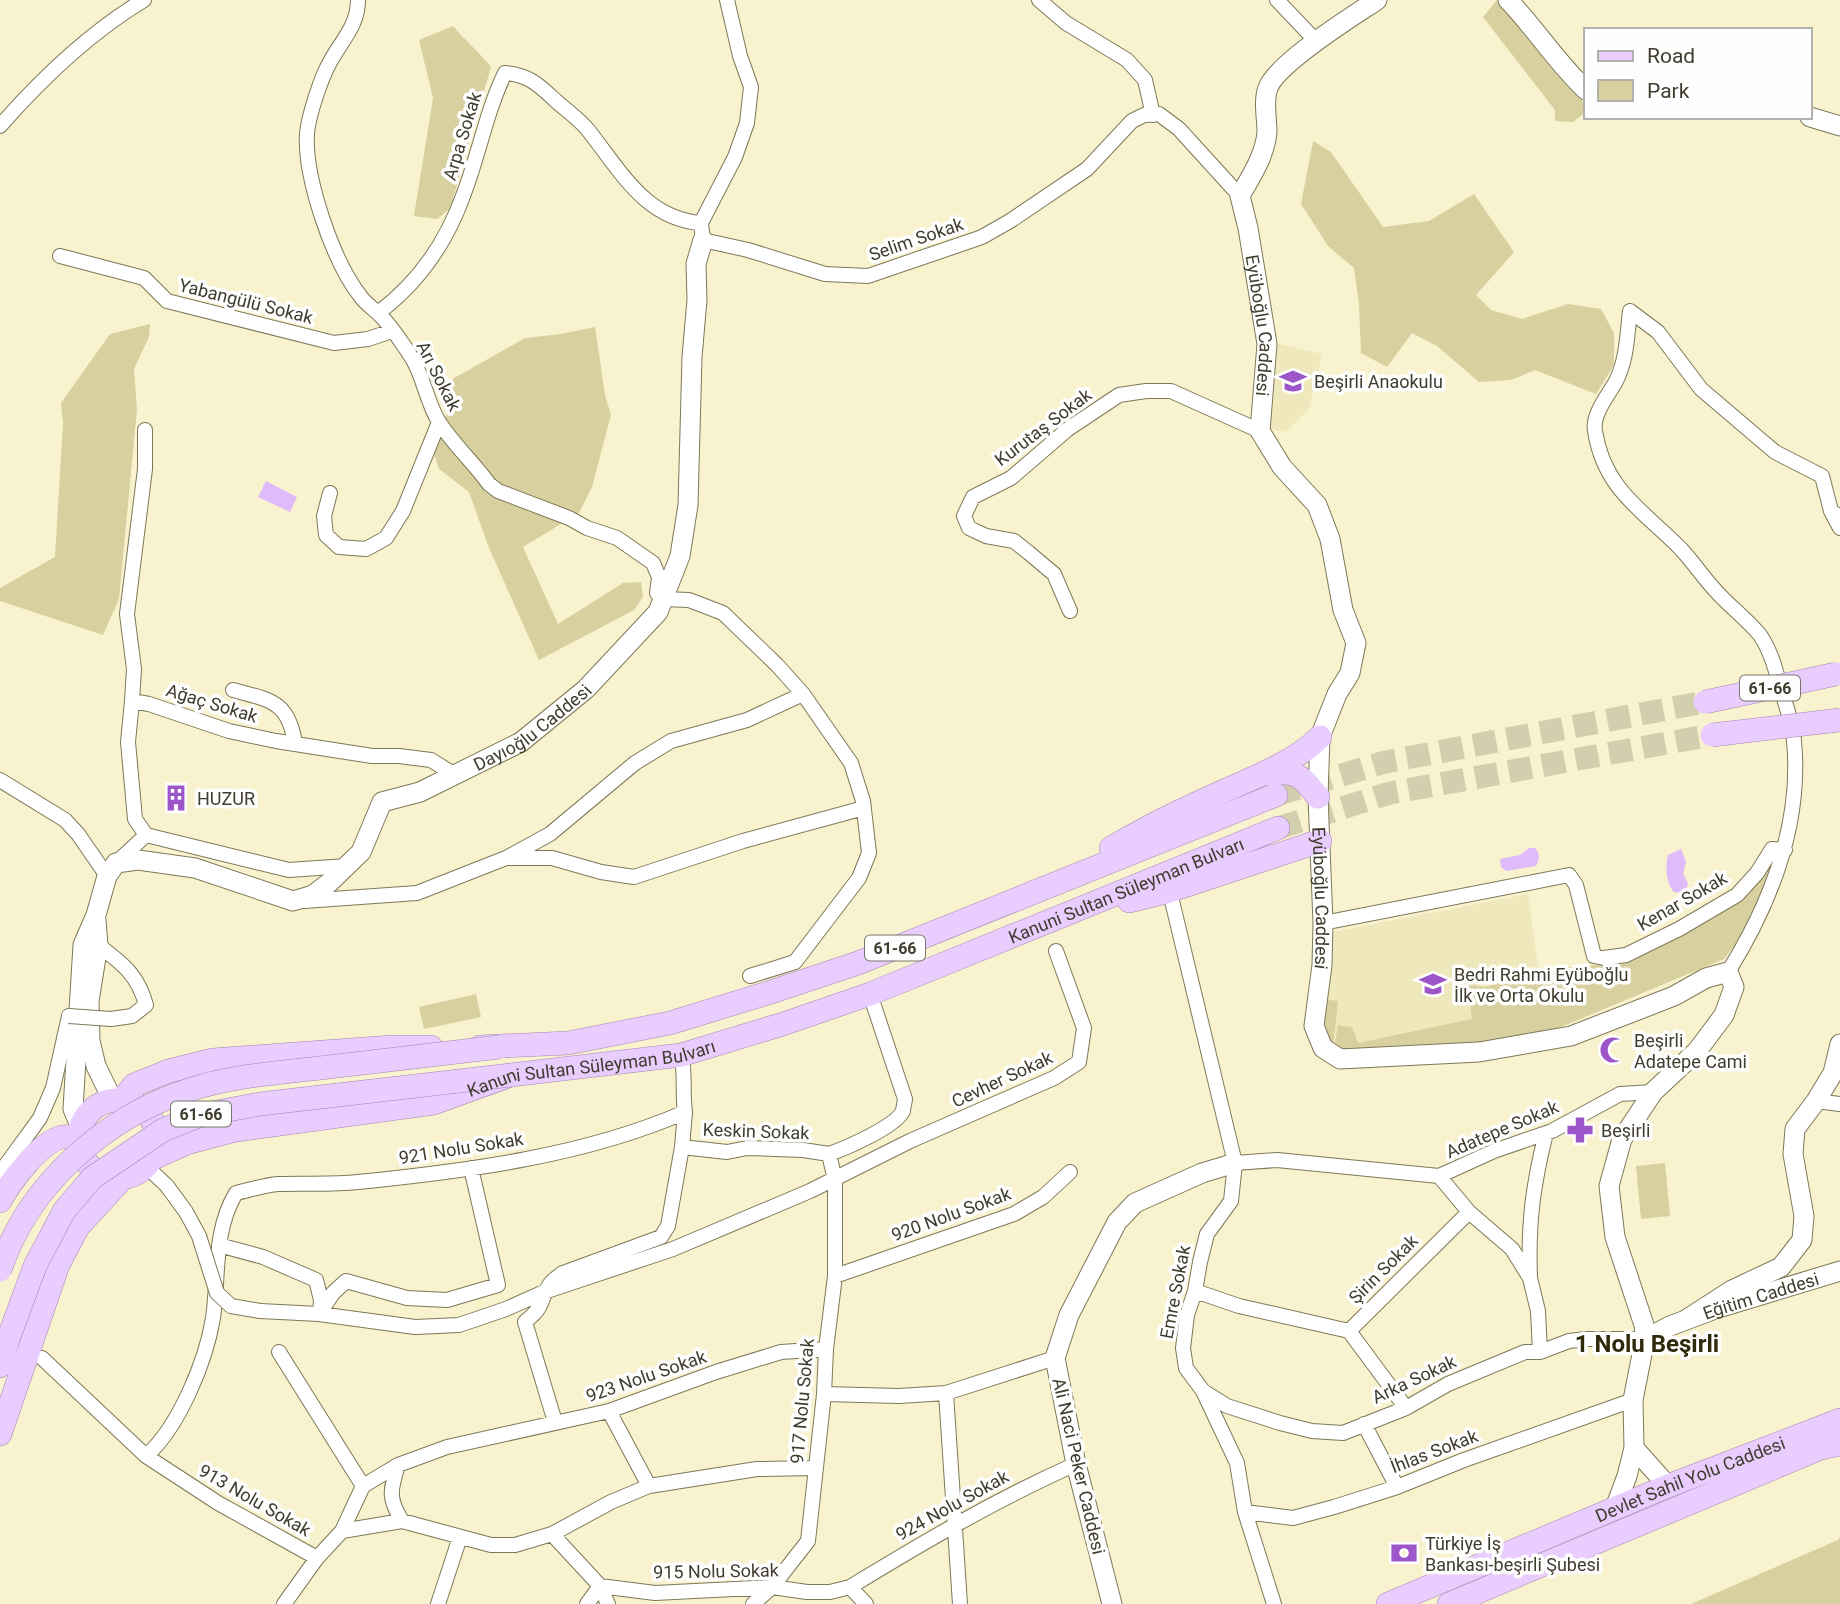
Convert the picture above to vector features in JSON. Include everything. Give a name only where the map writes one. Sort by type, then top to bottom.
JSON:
[{"type":"main road","name":"61-66","points":[[1705,702],[1836,674]]},
{"type":"main road","name":"61-66","points":[[1712,735],[1840,720]]},
{"type":"main road","name":"61-66","points":[[1036,891],[1134,835],[1310,747],[1320,737]]},
{"type":"main road","name":"61-66","points":[[1260,774],[1288,771],[1303,779],[1318,797]]},
{"type":"main road","name":"Kanuni Sultan Süleyman Bulvarı","points":[[0,1270],[6,1251],[39,1196],[73,1158],[114,1127],[149,1106],[189,1090],[252,1075],[499,1047],[568,1043],[670,1023],[858,963],[1276,795]]},
{"type":"main road","name":"Kanuni Sultan Süleyman Bulvarı","points":[[0,1366],[35,1266],[64,1211],[92,1178],[163,1130],[201,1115],[260,1104],[681,1055],[870,994],[1278,828]]},
{"type":"main road","name":"61-66","points":[[1044,922],[1166,891],[1320,841]]},
{"type":"main road","name":"61-66","points":[[117,1101],[134,1085],[169,1071],[213,1060],[392,1047],[499,1047]]},
{"type":"main road","name":"61-66","points":[[0,1434],[58,1265],[78,1227],[123,1178],[139,1172],[149,1163],[187,1143],[236,1130],[434,1103],[512,1074]]},
{"type":"main road","name":"61-66","points":[[0,1201],[8,1186],[32,1157],[60,1138],[80,1132],[90,1113],[104,1103],[117,1101],[138,1106],[145,1111],[154,1126],[157,1143],[149,1163]]},
{"type":"main road","points":[[80,1132],[81,1153],[91,1168],[106,1177],[123,1178]]},
{"type":"main road","name":"Devlet Sahil Yolu Caddesi","points":[[1388,1604],[1668,1486],[1840,1420]]},
{"type":"main road","name":"Devlet Sahil Yolu Caddesi","points":[[1449,1604],[1821,1448],[1840,1444]]},
{"type":"street","points":[[0,126],[59,63],[117,17],[145,0]]},
{"type":"street","name":"Arı Sokak","points":[[358,0],[355,20],[330,61],[307,129],[307,150],[314,189],[326,228],[345,273],[362,299],[377,313],[412,359],[439,422],[489,484],[498,491],[617,538],[653,563],[659,577],[656,593],[663,599]]},
{"type":"street","points":[[702,232],[735,157],[747,122],[751,87],[740,56],[727,0]]},
{"type":"street","points":[[1039,0],[1066,23],[1126,60],[1145,80],[1153,115],[1159,114],[1179,129],[1240,196],[1258,165],[1266,135],[1268,88],[1278,75],[1315,41],[1377,0]]},
{"type":"street","points":[[1277,0],[1315,41]]},
{"type":"street","points":[[1508,0],[1584,88]]},
{"type":"street","name":"Arpa Sokak","points":[[377,313],[414,282],[434,256],[463,198],[494,94],[505,72],[524,75],[586,128],[611,164],[651,206],[702,232]]},
{"type":"street","name":"Selim Sokak","points":[[702,232],[748,250],[825,274],[868,276],[991,232],[1087,169],[1132,121],[1153,115]]},
{"type":"street","points":[[1812,118],[1840,126]]},
{"type":"street","name":"Eyüboğlu Caddesi","points":[[1240,196],[1251,239],[1267,344],[1260,431],[1282,467],[1317,505],[1330,539],[1343,610],[1356,643],[1350,673],[1337,694],[1320,737],[1318,797],[1323,923],[1322,964],[1314,1026],[1323,1048],[1340,1059],[1479,1052],[1571,1036],[1674,996],[1706,978],[1728,972]]},
{"type":"street","name":"Dayıoğlu Caddesi","points":[[293,901],[313,895],[361,852],[382,802],[420,792],[521,742],[586,689],[658,612],[680,556],[688,505],[692,357],[697,300],[696,264],[702,232]]},
{"type":"street","name":"Yabangülü Sokak","points":[[60,256],[144,278],[167,302],[334,343],[368,339],[391,331]]},
{"type":"street","points":[[1615,1508],[1628,1476],[1634,1448],[1633,1400],[1646,1339],[1644,1325],[1615,1237],[1609,1186],[1622,1139],[1653,1091],[1697,1051],[1724,1015],[1734,987],[1728,972],[1752,933],[1784,850],[1793,796],[1794,741],[1770,654],[1760,635],[1716,591],[1680,548],[1645,518],[1620,491],[1605,464],[1594,429],[1601,407],[1625,360],[1630,311],[1658,332],[1701,389],[1775,452],[1822,475],[1840,528]]},
{"type":"street","name":"Kurutaş Sokak","points":[[1070,611],[1054,574],[1029,552],[1014,541],[986,536],[969,528],[964,516],[973,497],[1011,478],[1068,429],[1119,395],[1171,391],[1260,431]]},
{"type":"street","points":[[330,493],[324,516],[326,535],[340,547],[366,549],[386,538],[402,511],[439,422]]},
{"type":"street","points":[[145,429],[145,469],[127,614],[134,669],[128,742],[135,819],[146,835],[289,870],[347,866]]},
{"type":"street","points":[[663,599],[689,600],[723,613],[803,694],[851,763],[864,808],[869,853],[859,878],[795,962],[750,976]]},
{"type":"street","points":[[233,690],[272,701],[285,711],[293,729],[295,744]]},
{"type":"street","points":[[111,870],[138,860],[195,868],[293,901],[313,902],[365,895],[417,893],[506,858],[550,834],[635,763],[671,741],[747,720],[803,694]]},
{"type":"street","name":"Ağaç Sokak","points":[[132,701],[149,704],[229,731],[372,756],[431,760],[455,775]]},
{"type":"street","points":[[0,780],[65,820],[111,870]]},
{"type":"street","points":[[506,858],[552,858],[601,872],[634,877],[743,841],[864,808]]},
{"type":"street","points":[[80,1132],[73,1109],[83,946],[111,870],[146,835]]},
{"type":"street","name":"Kenar Sokak","points":[[1323,923],[1570,875],[1576,885],[1594,956],[1604,958],[1626,954],[1679,929],[1737,895],[1757,873],[1772,849],[1784,850]]},
{"type":"street","name":"Emre Sokak","points":[[1172,901],[1235,1163],[1231,1201],[1208,1234],[1187,1315],[1183,1348],[1186,1368],[1203,1391],[1237,1463],[1245,1512],[1275,1604]]},
{"type":"street","points":[[96,915],[98,945],[89,1001],[90,1041],[96,1066],[117,1101]]},
{"type":"street","points":[[0,1173],[45,1108],[53,1088],[69,1016],[111,1019],[132,1016],[146,1006],[141,985],[120,961],[98,945]]},
{"type":"street","name":"Cevher Sokak","points":[[544,1292],[673,1249],[835,1180],[910,1141],[1054,1078],[1079,1062],[1084,1028],[1056,951]]},
{"type":"street","points":[[835,1180],[829,1154],[855,1145],[898,1118],[903,1110],[905,1099],[870,994]]},
{"type":"street","points":[[1687,1319],[1732,1290],[1781,1267],[1802,1240],[1804,1216],[1793,1154],[1795,1129],[1833,1073],[1840,1044]]},
{"type":"street","points":[[555,1422],[525,1322],[540,1307],[550,1281],[563,1273],[661,1237],[668,1226],[682,1147],[685,1111],[684,1066],[681,1055]]},
{"type":"street","name":"Adatepe Sokak","points":[[1235,1163],[1277,1160],[1439,1176],[1494,1151],[1546,1133],[1620,1094],[1653,1091]]},
{"type":"street","points":[[1816,1101],[1840,1104]]},
{"type":"street","name":"921 Nolu Sokak","points":[[219,1245],[228,1207],[236,1194],[276,1184],[325,1185],[471,1168],[591,1144],[653,1126],[685,1111]]},
{"type":"street","points":[[1540,1352],[1538,1311],[1530,1278],[1528,1232],[1535,1178],[1546,1133]]},
{"type":"street","name":"Keskin Sokak","points":[[682,1147],[727,1152],[747,1148],[829,1154]]},
{"type":"street","points":[[149,1163],[186,1212],[199,1236],[217,1293],[231,1306],[415,1327],[459,1325],[544,1292]]},
{"type":"street","name":"Ali Naci Peker Caddesi","points":[[1112,1604],[1076,1464],[1055,1359],[1069,1315],[1117,1223],[1135,1203],[1202,1173],[1235,1163]]},
{"type":"street","points":[[319,1314],[333,1293],[346,1281],[407,1298],[447,1300],[498,1285],[471,1168]]},
{"type":"street","name":"920 Nolu Sokak","points":[[835,1276],[1014,1214],[1043,1197],[1070,1172]]},
{"type":"street","points":[[1439,1176],[1469,1212],[1512,1249],[1530,1278]]},
{"type":"street","name":"917 Nolu Sokak","points":[[753,1604],[772,1587],[808,1541],[835,1276],[835,1180]]},
{"type":"street","name":"Şirin Sokak","points":[[1195,1291],[1239,1306],[1349,1331],[1469,1212]]},
{"type":"street","points":[[146,1456],[159,1444],[181,1409],[205,1353],[213,1317],[219,1245],[263,1258],[316,1280],[321,1300],[319,1314]]},
{"type":"street","name":"Eğitim Caddesi","points":[[1646,1339],[1687,1319],[1840,1271]]},
{"type":"street","points":[[1349,1331],[1406,1408]]},
{"type":"street","name":"Arka Sokak","points":[[1203,1391],[1227,1406],[1312,1431],[1343,1433],[1406,1408],[1448,1384],[1525,1352],[1540,1352],[1569,1341],[1646,1339]]},
{"type":"street","name":"923 Nolu Sokak","points":[[363,1486],[398,1465],[447,1447],[609,1411],[716,1372],[781,1352],[826,1349]]},
{"type":"street","points":[[279,1352],[363,1486],[342,1531]]},
{"type":"street","name":"913 Nolu Sokak","points":[[42,1358],[146,1456],[218,1503],[317,1559],[342,1531]]},
{"type":"street","points":[[824,1394],[899,1396],[946,1393],[1055,1359]]},
{"type":"street","points":[[946,1393],[960,1604]]},
{"type":"street","name":"İhlas Sokak","points":[[1245,1512],[1293,1518],[1397,1487],[1633,1400]]},
{"type":"street","points":[[609,1411],[649,1486]]},
{"type":"street","points":[[1364,1424],[1397,1487]]},
{"type":"street","points":[[1634,1448],[1668,1486]]},
{"type":"street","name":"924 Nolu Sokak","points":[[850,1587],[956,1522],[1076,1464]]},
{"type":"street","points":[[398,1465],[390,1491],[393,1507],[402,1521]]},
{"type":"street","points":[[342,1531],[402,1521],[491,1545],[515,1545],[552,1534],[611,1502],[649,1486],[757,1469],[816,1468]]},
{"type":"street","points":[[552,1534],[600,1586],[608,1604]]},
{"type":"street","points":[[438,1604],[460,1537]]},
{"type":"street","points":[[284,1604],[317,1559]]},
{"type":"street","points":[[587,1604],[600,1586]]},
{"type":"street","name":"915 Nolu Sokak","points":[[600,1586],[655,1593],[772,1587],[830,1592],[850,1587]]},
{"type":"street","points":[[850,1587],[866,1604]]},
{"type":"shaded area","name":"Beşirli Anaokulu","points":[[1275,343],[1322,354],[1309,409],[1286,432],[1270,429],[1267,423]]},
{"type":"shaded area","points":[[266,481],[297,497],[290,512],[258,497]]},
{"type":"shaded area","points":[[1529,848],[1535,848],[1538,852],[1536,866],[1506,871],[1501,867],[1500,859],[1520,855]]},
{"type":"shaded area","points":[[1681,849],[1686,862],[1683,874],[1688,883],[1686,890],[1680,893],[1674,892],[1669,884],[1667,865],[1668,855]]},
{"type":"shaded area","name":"Bedri Rahmi Eyüboğlu İlk ve Orta Okulu","points":[[1528,894],[1543,1003],[1465,1036],[1339,1050],[1333,1046],[1323,999],[1332,932]]},
{"type":"green space","points":[[1497,0],[1507,0],[1584,103],[1584,114],[1573,122],[1555,121],[1555,110],[1483,17]]},
{"type":"green space","points":[[453,26],[491,67],[450,209],[437,219],[414,216],[433,98],[419,40]]},
{"type":"green space","points":[[1313,141],[1331,152],[1383,227],[1429,221],[1474,194],[1514,252],[1476,295],[1491,310],[1522,319],[1568,304],[1601,309],[1614,333],[1614,365],[1596,394],[1535,370],[1511,380],[1479,382],[1437,346],[1412,333],[1387,367],[1361,353],[1354,268],[1328,246],[1301,204]]},
{"type":"green space","points":[[150,324],[149,337],[134,369],[137,409],[119,599],[103,635],[0,601],[0,588],[55,557],[63,423],[61,403],[110,334]]},
{"type":"green space","points":[[595,327],[605,395],[611,415],[592,487],[579,513],[523,547],[558,624],[623,583],[641,582],[643,597],[634,610],[539,660],[489,548],[469,492],[439,469],[432,448],[447,414],[435,389],[525,338]]},
{"type":"green space","points":[[1774,857],[1768,884],[1745,932],[1724,959],[1561,1027],[1474,1047],[1352,1052],[1338,1047],[1335,1043],[1338,1025],[1352,1027],[1358,1043],[1472,1019],[1468,985],[1486,987],[1549,969],[1630,962],[1735,902]]},
{"type":"green space","points":[[476,994],[481,1017],[424,1029],[419,1007]]},
{"type":"green space","points":[[1322,999],[1338,1001],[1333,1046],[1322,1027]]},
{"type":"green space","points":[[1665,1163],[1670,1216],[1641,1219],[1636,1166]]},
{"type":"green space","points":[[1840,1537],[1840,1604],[1691,1604],[1838,1540]]},
{"type":"tunnel","points":[[1276,795],[1385,762],[1705,702]]},
{"type":"tunnel","points":[[1278,828],[1390,793],[1712,735]]},
{"type":"place","name":"Beşirli Anaokulu","points":[[1293,381]]},
{"type":"place","name":"HUZUR","points":[[176,798]]},
{"type":"place","name":"Bedri Rahmi Eyüboğlu İlk ve Orta Okulu","points":[[1433,984]]},
{"type":"place","name":"Beşirli Adatepe Cami","points":[[1613,1050]]},
{"type":"place","name":"Beşirli","points":[[1580,1130]]},
{"type":"place","name":"Türkiye İş Bankası-beşirli Şubesi","points":[[1404,1553]]},
{"type":"district","name":"1 Nolu Beşirli","points":[[1647,1344]]}]
